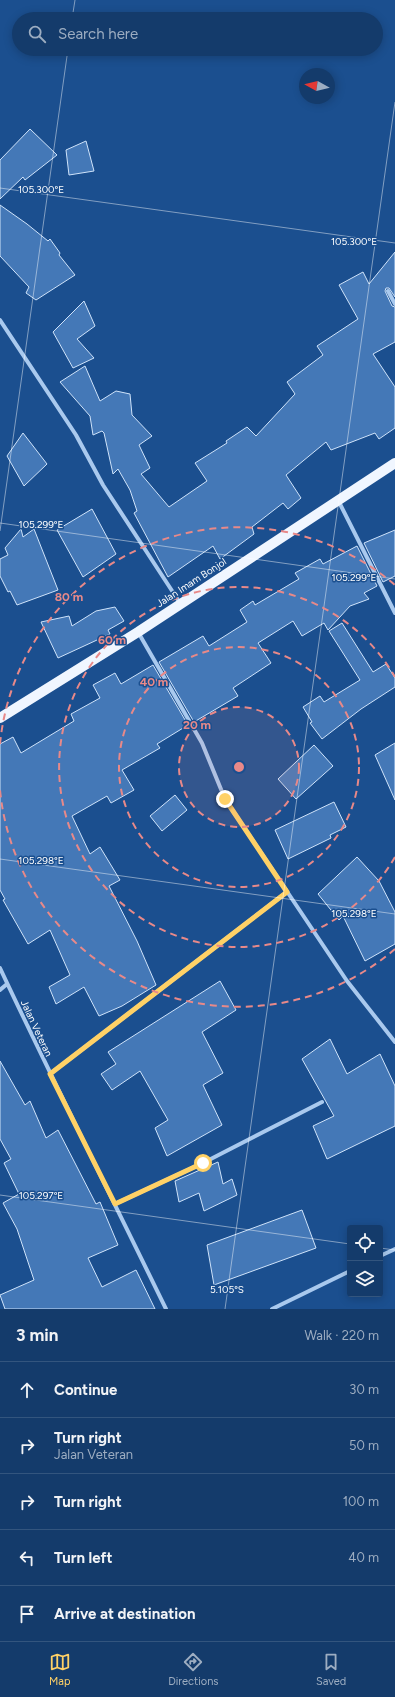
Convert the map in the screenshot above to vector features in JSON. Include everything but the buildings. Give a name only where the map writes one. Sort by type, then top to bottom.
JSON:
[{"type":"main road","name":"Jalan Imam Bonjol","points":[[0,718],[138,632],[395,463]]},
{"type":"street","points":[[388,291],[395,304]]},
{"type":"street","points":[[0,320],[76,435],[103,485],[180,603]]},
{"type":"street","points":[[338,500],[395,613]]},
{"type":"street","points":[[138,632],[202,743],[225,799],[347,981],[395,1042]]},
{"type":"street","points":[[50,1074],[287,892]]},
{"type":"street","name":"Jalan Veteran","points":[[0,968],[50,1074],[166,1309]]},
{"type":"street","points":[[0,990],[7,984]]},
{"type":"street","points":[[115,1204],[203,1163],[322,1102]]},
{"type":"street","points":[[383,1255],[395,1249]]},
{"type":"street","points":[[272,1309],[347,1272]]},
{"type":"route","points":[[203,1163],[115,1204],[50,1074],[287,892],[225,799]]}]
